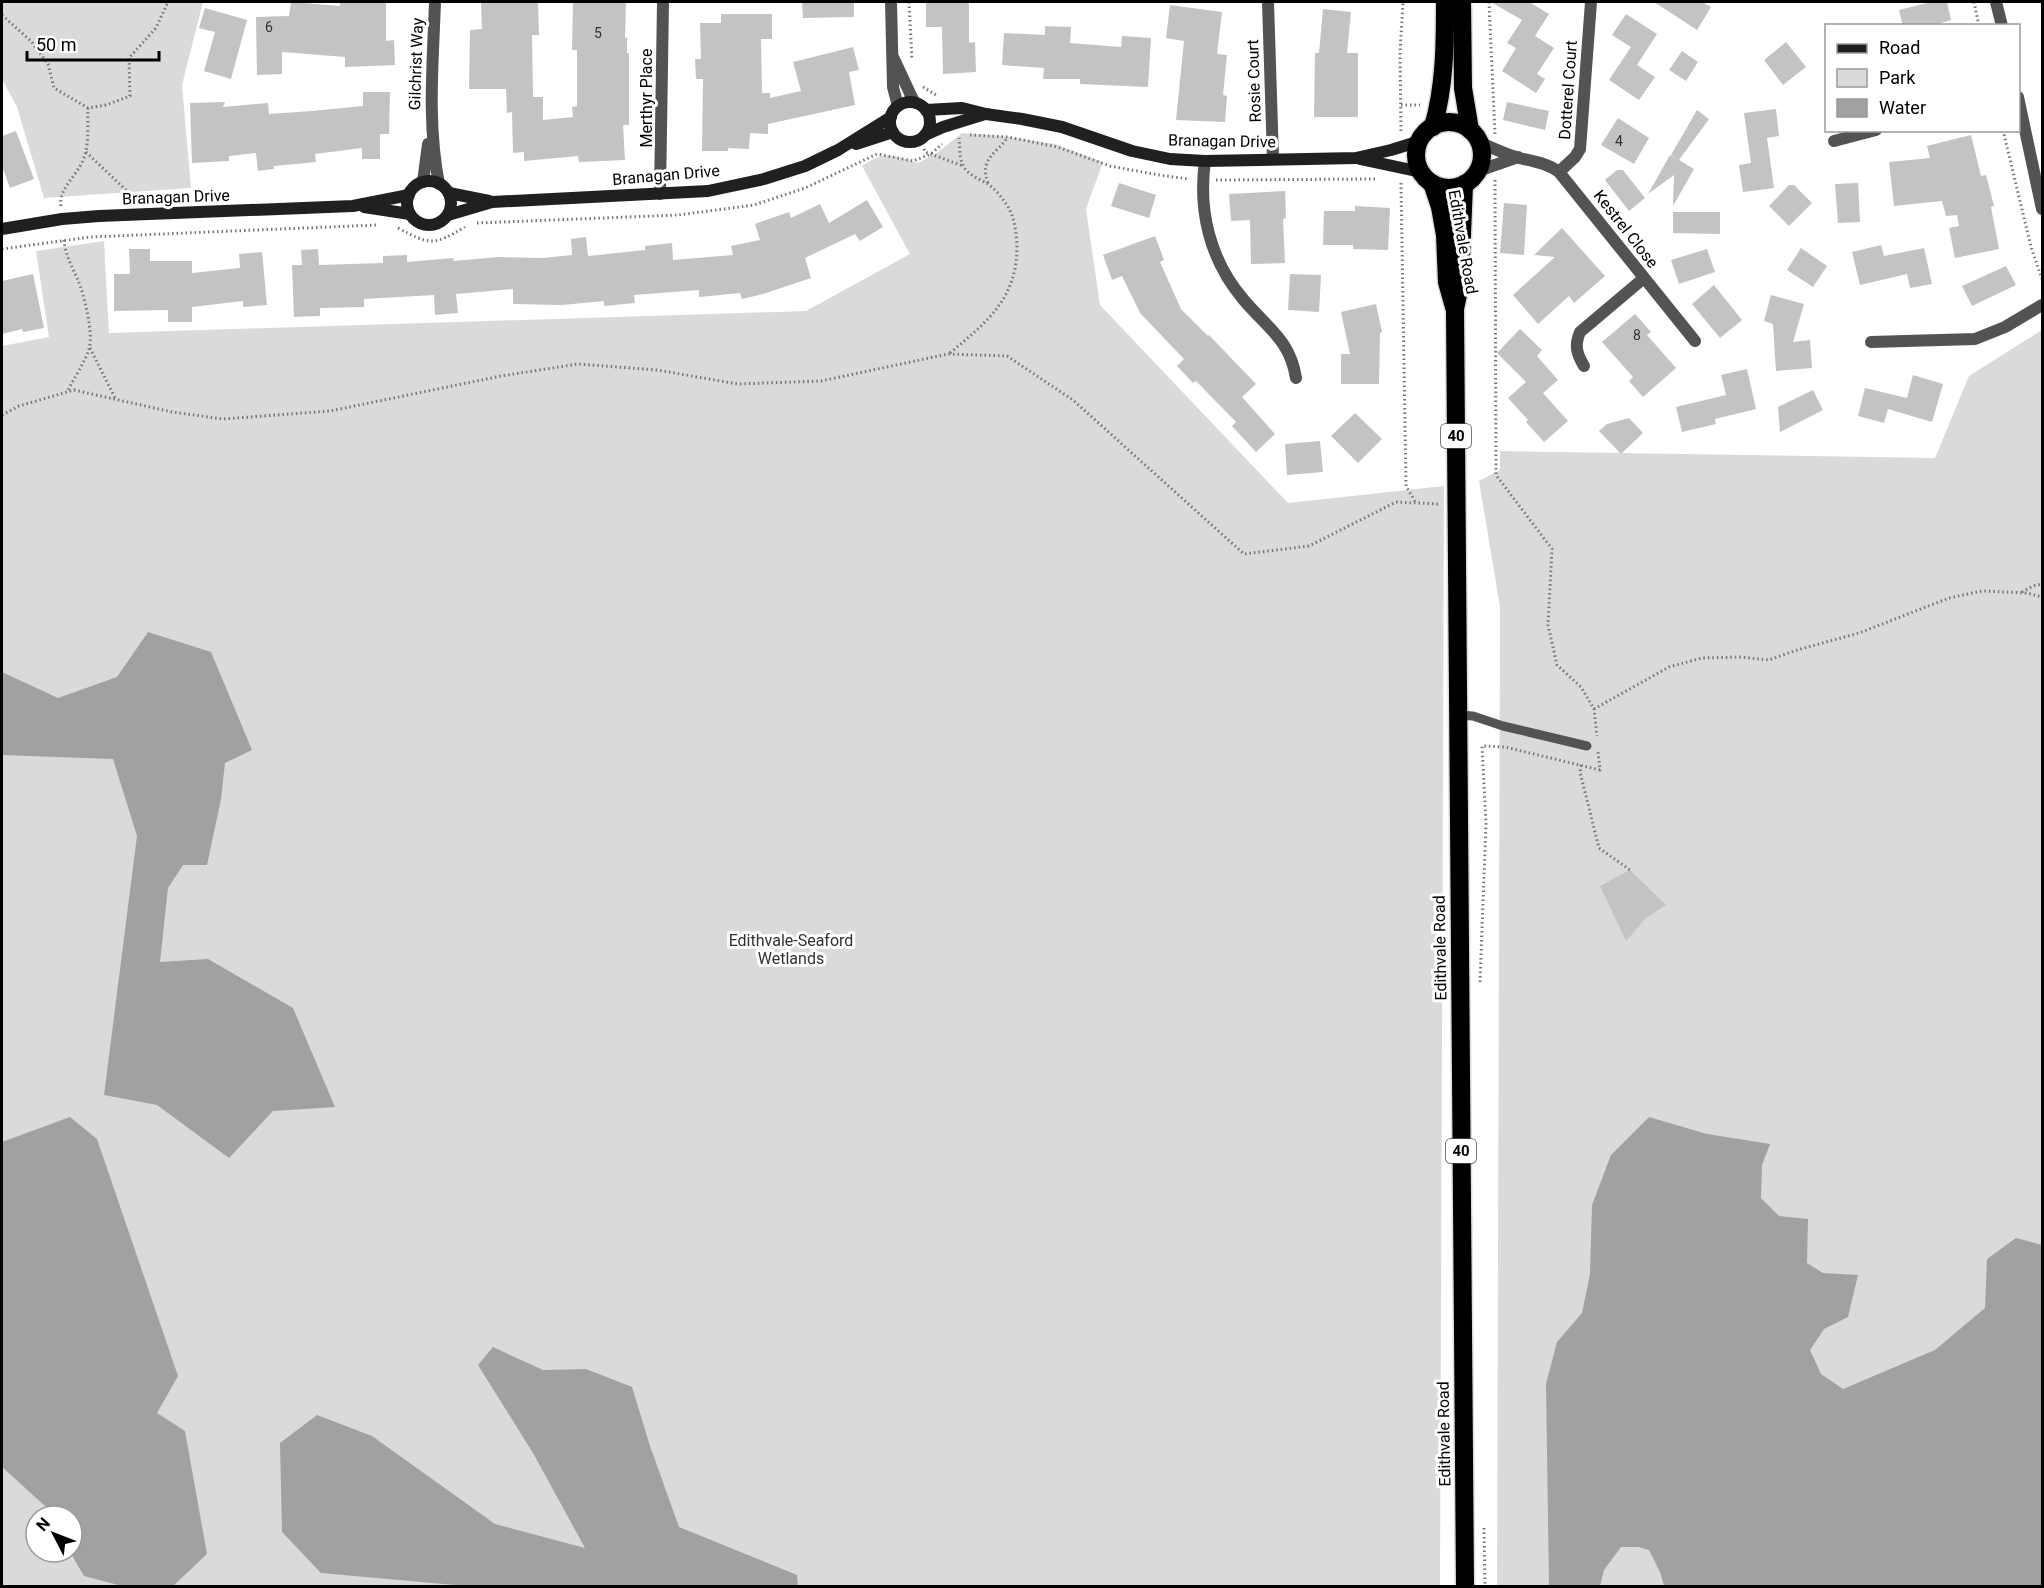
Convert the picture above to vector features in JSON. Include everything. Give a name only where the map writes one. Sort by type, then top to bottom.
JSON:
[{"type":"highway","points":[[1433,127],[1441,92],[1445,2]]},
{"type":"highway","points":[[1427,178],[1448,188],[1464,184],[1478,171],[1481,161],[1481,140],[1463,88],[1462,2]]},
{"type":"highway","points":[[1420,141],[1433,127],[1452,122],[1462,125],[1481,140]]},
{"type":"highway","name":"40","points":[[1420,141],[1417,162],[1427,178]]},
{"type":"highway","name":"Edithvale Road","points":[[1427,178],[1440,207],[1445,236],[1447,282],[1455,309]]},
{"type":"highway","name":"Edithvale Road","points":[[1464,184],[1460,285],[1455,309],[1465,1587]]},
{"type":"street","name":"Gilchrist Way","points":[[423,182],[431,128],[435,2]]},
{"type":"street","name":"Merthyr Place","points":[[660,194],[663,2]]},
{"type":"street","points":[[891,2],[893,87],[898,106]]},
{"type":"street","name":"Rosie Court","points":[[1268,2],[1273,159]]},
{"type":"street","name":"Dotterel Court","points":[[1559,172],[1575,158],[1580,149],[1591,2]]},
{"type":"street","points":[[1996,2],[2002,24]]},
{"type":"street","points":[[892,56],[914,102],[926,110],[930,122],[922,137],[908,142],[897,137],[893,132],[891,117],[898,106],[914,102]]},
{"type":"street","points":[[2020,100],[2037,160],[2043,208]]},
{"type":"street","name":"Branagan Drive","points":[[926,110],[962,108],[1062,127],[1097,140],[1170,159],[1205,161],[1356,158],[1401,148],[1420,141]]},
{"type":"street","name":"Branagan Drive","points":[[922,137],[943,127],[986,114]]},
{"type":"street","name":"Branagan Drive","points":[[448,215],[492,202],[708,191],[764,179],[805,166],[838,150],[891,117]]},
{"type":"street","name":"Gilchrist Way","points":[[431,128],[439,184]]},
{"type":"street","name":"Branagan Drive","points":[[838,150],[893,132]]},
{"type":"street","points":[[1834,141],[1868,132]]},
{"type":"street","name":"Kestrel Close","points":[[1481,140],[1518,158],[1533,160],[1559,172],[1695,341]]},
{"type":"street","name":"Branagan Drive","points":[[1356,158],[1401,167],[1427,178]]},
{"type":"street","points":[[1478,171],[1518,158]]},
{"type":"street","points":[[1205,161],[1202,180],[1203,204],[1211,244],[1218,262],[1243,300],[1284,343],[1294,363],[1296,378]]},
{"type":"street","points":[[423,182],[439,184],[449,193],[451,208],[443,221],[428,226],[414,220],[407,201],[417,185],[423,182]]},
{"type":"street","name":"Branagan Drive","points":[[449,193],[492,202]]},
{"type":"street","name":"Branagan Drive","points":[[2,229],[62,219],[99,216],[353,206],[409,195]]},
{"type":"street","name":"Branagan Drive","points":[[353,206],[410,214]]},
{"type":"street","points":[[1584,366],[1578,357],[1576,344],[1580,332],[1644,278]]},
{"type":"street","points":[[1871,342],[1975,339],[2005,327],[2043,305]]},
{"type":"lane","points":[[1458,715],[1473,716],[1503,726],[1587,746]]},
{"type":"path","points":[[2,15],[31,41],[48,64],[54,88],[88,108],[106,105],[130,96],[129,58],[156,28],[168,2]]},
{"type":"path","points":[[909,2],[913,69]]},
{"type":"path","points":[[1401,148],[1402,2]]},
{"type":"path","points":[[1481,140],[1489,2]]},
{"type":"path","points":[[1974,2],[1979,24]]},
{"type":"path","points":[[919,82],[929,92],[943,96]]},
{"type":"path","points":[[61,205],[60,199],[63,191],[82,163],[86,152],[88,108]]},
{"type":"path","points":[[2003,132],[2031,247],[2043,279]]},
{"type":"path","points":[[958,134],[963,166]]},
{"type":"path","points":[[922,137],[925,152],[963,166],[975,178],[988,184],[1010,209],[1016,232],[1017,255],[1012,282],[1005,299],[986,323],[948,354]]},
{"type":"path","points":[[988,184],[985,165],[1008,137],[1057,147],[1110,166],[1159,176],[1190,179]]},
{"type":"path","points":[[86,152],[130,194]]},
{"type":"path","points":[[1496,165],[1497,475],[1552,549],[1548,625],[1557,665],[1581,687],[1594,709],[1597,739]]},
{"type":"path","points":[[1401,167],[1406,486],[1416,503]]},
{"type":"path","points":[[1213,180],[1377,179]]},
{"type":"path","points":[[63,232],[67,254],[79,282],[89,326],[90,348],[116,400]]},
{"type":"path","points":[[67,392],[90,348]]},
{"type":"path","points":[[2,415],[19,406],[74,390],[172,412],[223,419],[330,411],[501,376],[578,364],[657,370],[738,384],[821,381],[948,354],[1007,356],[1073,400],[1244,554],[1309,546],[1396,502],[1457,505]]},
{"type":"path","points":[[2021,592],[2043,584]]},
{"type":"path","points":[[1594,709],[1669,667],[1702,658],[1741,657],[1769,660],[1859,633],[1949,598],[1982,591],[2021,592],[2043,597]]},
{"type":"path","points":[[1480,983],[1486,824],[1482,746],[1505,747],[1600,770],[1598,749]]},
{"type":"path","points":[[1581,765],[1580,771],[1599,848],[1630,870]]},
{"type":"green space","points":[[2,2],[203,2],[182,85],[191,188],[44,198],[17,107],[2,79]]},
{"type":"green space","name":"Edithvale-Seaford Wetlands","points":[[962,133],[1055,144],[1103,162],[1086,209],[1100,305],[1288,503],[1444,486],[1440,1586],[2,1586],[2,346],[49,337],[36,251],[104,241],[109,333],[806,311],[910,254],[862,166],[883,156],[918,163],[937,153]]},
{"type":"green space","points":[[2042,330],[2042,1586],[1497,1586],[1500,607],[1479,481],[1500,470],[1500,451],[1935,458],[1969,376]]},
{"type":"water","points":[[148,632],[211,652],[252,750],[225,763],[221,799],[207,865],[183,865],[168,888],[160,962],[208,959],[293,1008],[335,1107],[273,1111],[229,1158],[157,1105],[104,1095],[137,836],[113,759],[2,755],[2,672],[58,698],[117,677]]},
{"type":"water","points":[[70,1117],[97,1139],[178,1376],[157,1413],[185,1431],[207,1554],[173,1586],[122,1586],[84,1576],[77,1564],[84,1564],[84,1504],[43,1504],[2,1467],[2,1142]]},
{"type":"water","points":[[1649,1117],[1707,1134],[1770,1144],[1762,1165],[1761,1198],[1779,1216],[1808,1219],[1807,1263],[1823,1273],[1858,1275],[1848,1317],[1824,1329],[1810,1350],[1821,1374],[1843,1389],[1935,1350],[1985,1308],[1987,1259],[2016,1238],[2042,1245],[2042,1586],[1664,1586],[1649,1550],[1638,1547],[1621,1547],[1604,1570],[1600,1586],[1549,1586],[1546,1384],[1557,1342],[1582,1313],[1590,1274],[1592,1205],[1611,1155]]},
{"type":"water","points":[[493,1347],[543,1370],[586,1369],[632,1387],[679,1527],[797,1575],[798,1586],[466,1586],[321,1573],[282,1532],[280,1443],[317,1415],[372,1436],[495,1524],[585,1548],[533,1453],[478,1365]]},
{"type":"building","points":[[291,2],[340,6],[340,2],[386,2],[386,41],[394,40],[395,65],[345,67],[345,57],[282,52],[282,74],[257,75],[256,17],[289,16]]},
{"type":"building","points":[[481,2],[538,2],[539,35],[532,35],[533,97],[543,97],[543,120],[573,117],[572,107],[577,106],[577,50],[572,50],[573,2],[626,2],[625,38],[627,37],[627,53],[629,53],[629,125],[623,125],[625,160],[579,162],[578,156],[524,161],[524,152],[513,153],[512,112],[507,113],[506,89],[469,89],[470,30],[482,29]]},
{"type":"building","points":[[802,2],[854,2],[854,17],[803,18]]},
{"type":"building","points":[[926,2],[969,2],[969,43],[975,42],[976,72],[943,74],[942,27],[926,27]]},
{"type":"building","points":[[1491,2],[1529,2],[1549,14],[1535,36],[1554,48],[1537,74],[1545,79],[1536,93],[1502,71],[1516,48],[1507,43],[1522,20]]},
{"type":"building","points":[[1654,2],[1702,2],[1711,7],[1697,30]]},
{"type":"building","points":[[1931,2],[1947,2],[1951,20],[1938,24],[1902,24],[1899,10]]},
{"type":"building","points":[[1170,5],[1222,12],[1217,54],[1227,55],[1223,95],[1227,96],[1225,122],[1176,120],[1184,41],[1166,38]]},
{"type":"building","points":[[205,8],[247,20],[231,79],[204,71],[215,32],[199,28]]},
{"type":"building","points":[[1323,9],[1351,12],[1347,53],[1358,53],[1358,117],[1314,117],[1315,53],[1319,53]]},
{"type":"building","points":[[721,14],[772,14],[772,39],[761,39],[762,93],[770,93],[770,98],[801,91],[793,62],[853,47],[859,70],[849,72],[855,105],[768,124],[768,134],[750,133],[749,149],[728,148],[728,151],[702,151],[703,79],[696,79],[695,59],[701,59],[700,23],[721,23]]},
{"type":"building","points":[[1626,14],[1657,34],[1637,65],[1655,77],[1639,100],[1609,80],[1631,47],[1612,35]]},
{"type":"building","points":[[1045,26],[1071,27],[1070,43],[1121,47],[1122,36],[1151,38],[1148,87],[1080,84],[1080,79],[1043,79],[1044,68],[1002,65],[1004,33],[1045,35]]},
{"type":"building","points":[[1786,42],[1806,67],[1783,85],[1764,60]]},
{"type":"building","points":[[1682,51],[1698,62],[1686,81],[1669,70]]},
{"type":"building","points":[[363,92],[390,92],[389,134],[380,134],[380,159],[362,159],[362,148],[315,154],[316,162],[274,166],[274,169],[258,171],[256,153],[229,156],[229,161],[192,163],[190,103],[225,102],[223,107],[268,103],[269,114],[363,106]]},
{"type":"building","points":[[1507,102],[1549,111],[1545,130],[1503,120]]},
{"type":"building","points":[[1776,109],[1779,136],[1767,138],[1774,188],[1743,192],[1739,165],[1751,163],[1744,113]]},
{"type":"building","points":[[1697,110],[1709,119],[1679,160],[1694,169],[1673,206],[1674,175],[1648,194],[1670,155],[1678,160],[1671,155]]},
{"type":"building","points":[[1618,118],[1649,138],[1634,164],[1601,145]]},
{"type":"building","points":[[16,131],[34,179],[10,188],[2,166],[2,136]]},
{"type":"building","points":[[1971,135],[1981,176],[1986,175],[1994,206],[1991,207],[1999,249],[1955,258],[1949,228],[1959,226],[1957,215],[1946,216],[1942,201],[1894,206],[1889,162],[1930,158],[1927,146]]},
{"type":"building","points":[[1617,170],[1623,170],[1645,198],[1629,211],[1605,180]]},
{"type":"building","points":[[1119,183],[1156,195],[1149,218],[1111,206]]},
{"type":"building","points":[[1858,183],[1860,222],[1838,223],[1835,184]]},
{"type":"building","points":[[1789,185],[1794,185],[1812,203],[1789,226],[1769,206]]},
{"type":"building","points":[[1285,191],[1286,218],[1283,219],[1285,263],[1251,264],[1250,220],[1231,221],[1229,194]]},
{"type":"building","points":[[867,200],[883,227],[860,241],[855,234],[805,258],[811,278],[742,299],[740,293],[699,297],[699,290],[634,295],[635,303],[604,306],[604,301],[562,305],[513,304],[513,289],[456,294],[458,313],[435,315],[434,295],[364,299],[364,307],[320,308],[320,316],[294,317],[292,265],[302,265],[301,250],[318,249],[319,265],[383,263],[383,256],[407,255],[407,262],[453,258],[454,261],[498,257],[543,258],[572,255],[571,239],[586,237],[588,256],[645,250],[645,246],[672,243],[673,260],[733,255],[731,246],[760,240],[755,224],[789,212],[791,218],[820,204],[829,223]]},
{"type":"building","points":[[1504,203],[1527,205],[1524,255],[1500,253]]},
{"type":"building","points":[[1355,206],[1390,208],[1388,250],[1353,249],[1353,245],[1323,245],[1324,211],[1355,211]]},
{"type":"building","points":[[1673,212],[1720,212],[1720,234],[1673,233]]},
{"type":"building","points":[[1562,228],[1605,276],[1574,303],[1569,296],[1538,324],[1513,295],[1555,257],[1534,255]]},
{"type":"building","points":[[1155,236],[1164,260],[1160,262],[1181,309],[1256,384],[1242,397],[1275,434],[1256,452],[1232,426],[1236,422],[1196,381],[1193,383],[1177,366],[1184,359],[1140,313],[1122,276],[1112,280],[1103,255]]},
{"type":"building","points":[[1881,245],[1884,256],[1924,248],[1932,284],[1910,288],[1907,274],[1860,285],[1852,252]]},
{"type":"building","points":[[1801,248],[1827,266],[1813,287],[1787,270]]},
{"type":"building","points":[[129,249],[150,249],[150,261],[192,261],[192,273],[240,268],[239,254],[262,252],[267,305],[243,307],[243,301],[192,307],[192,322],[168,322],[168,310],[114,311],[114,274],[130,274]]},
{"type":"building","points":[[1707,249],[1715,272],[1679,284],[1671,260]]},
{"type":"building","points":[[2006,266],[2016,285],[1972,306],[1962,286]]},
{"type":"building","points":[[33,274],[44,328],[23,332],[22,329],[2,334],[2,281]]},
{"type":"building","points":[[1290,274],[1321,275],[1319,312],[1288,310]]},
{"type":"building","points":[[1714,285],[1742,320],[1720,338],[1692,304]]},
{"type":"building","points":[[1771,295],[1804,304],[1793,342],[1810,340],[1812,368],[1776,371],[1773,324],[1764,321]]},
{"type":"building","points":[[1376,304],[1382,332],[1380,333],[1379,384],[1341,384],[1341,354],[1350,354],[1341,312]]},
{"type":"building","points":[[1635,314],[1651,332],[1647,335],[1676,368],[1643,397],[1629,381],[1633,377],[1602,342]]},
{"type":"building","points":[[1520,329],[1542,350],[1537,356],[1558,380],[1543,393],[1568,421],[1544,442],[1508,398],[1526,382],[1497,353]]},
{"type":"building","points":[[1747,369],[1756,409],[1715,419],[1716,424],[1682,432],[1676,407],[1726,395],[1721,375]]},
{"type":"building","points":[[1913,375],[1943,384],[1932,422],[1888,409],[1884,423],[1858,416],[1865,388],[1907,398]]},
{"type":"building","points":[[1813,390],[1823,410],[1780,432],[1778,407]]},
{"type":"building","points":[[1355,413],[1382,439],[1358,463],[1331,436]]},
{"type":"building","points":[[1629,418],[1643,433],[1621,454],[1599,431],[1607,424]]},
{"type":"building","points":[[1320,441],[1323,472],[1287,475],[1285,444]]},
{"type":"building","points":[[1630,870],[1666,905],[1646,918],[1626,941],[1600,886]]}]
